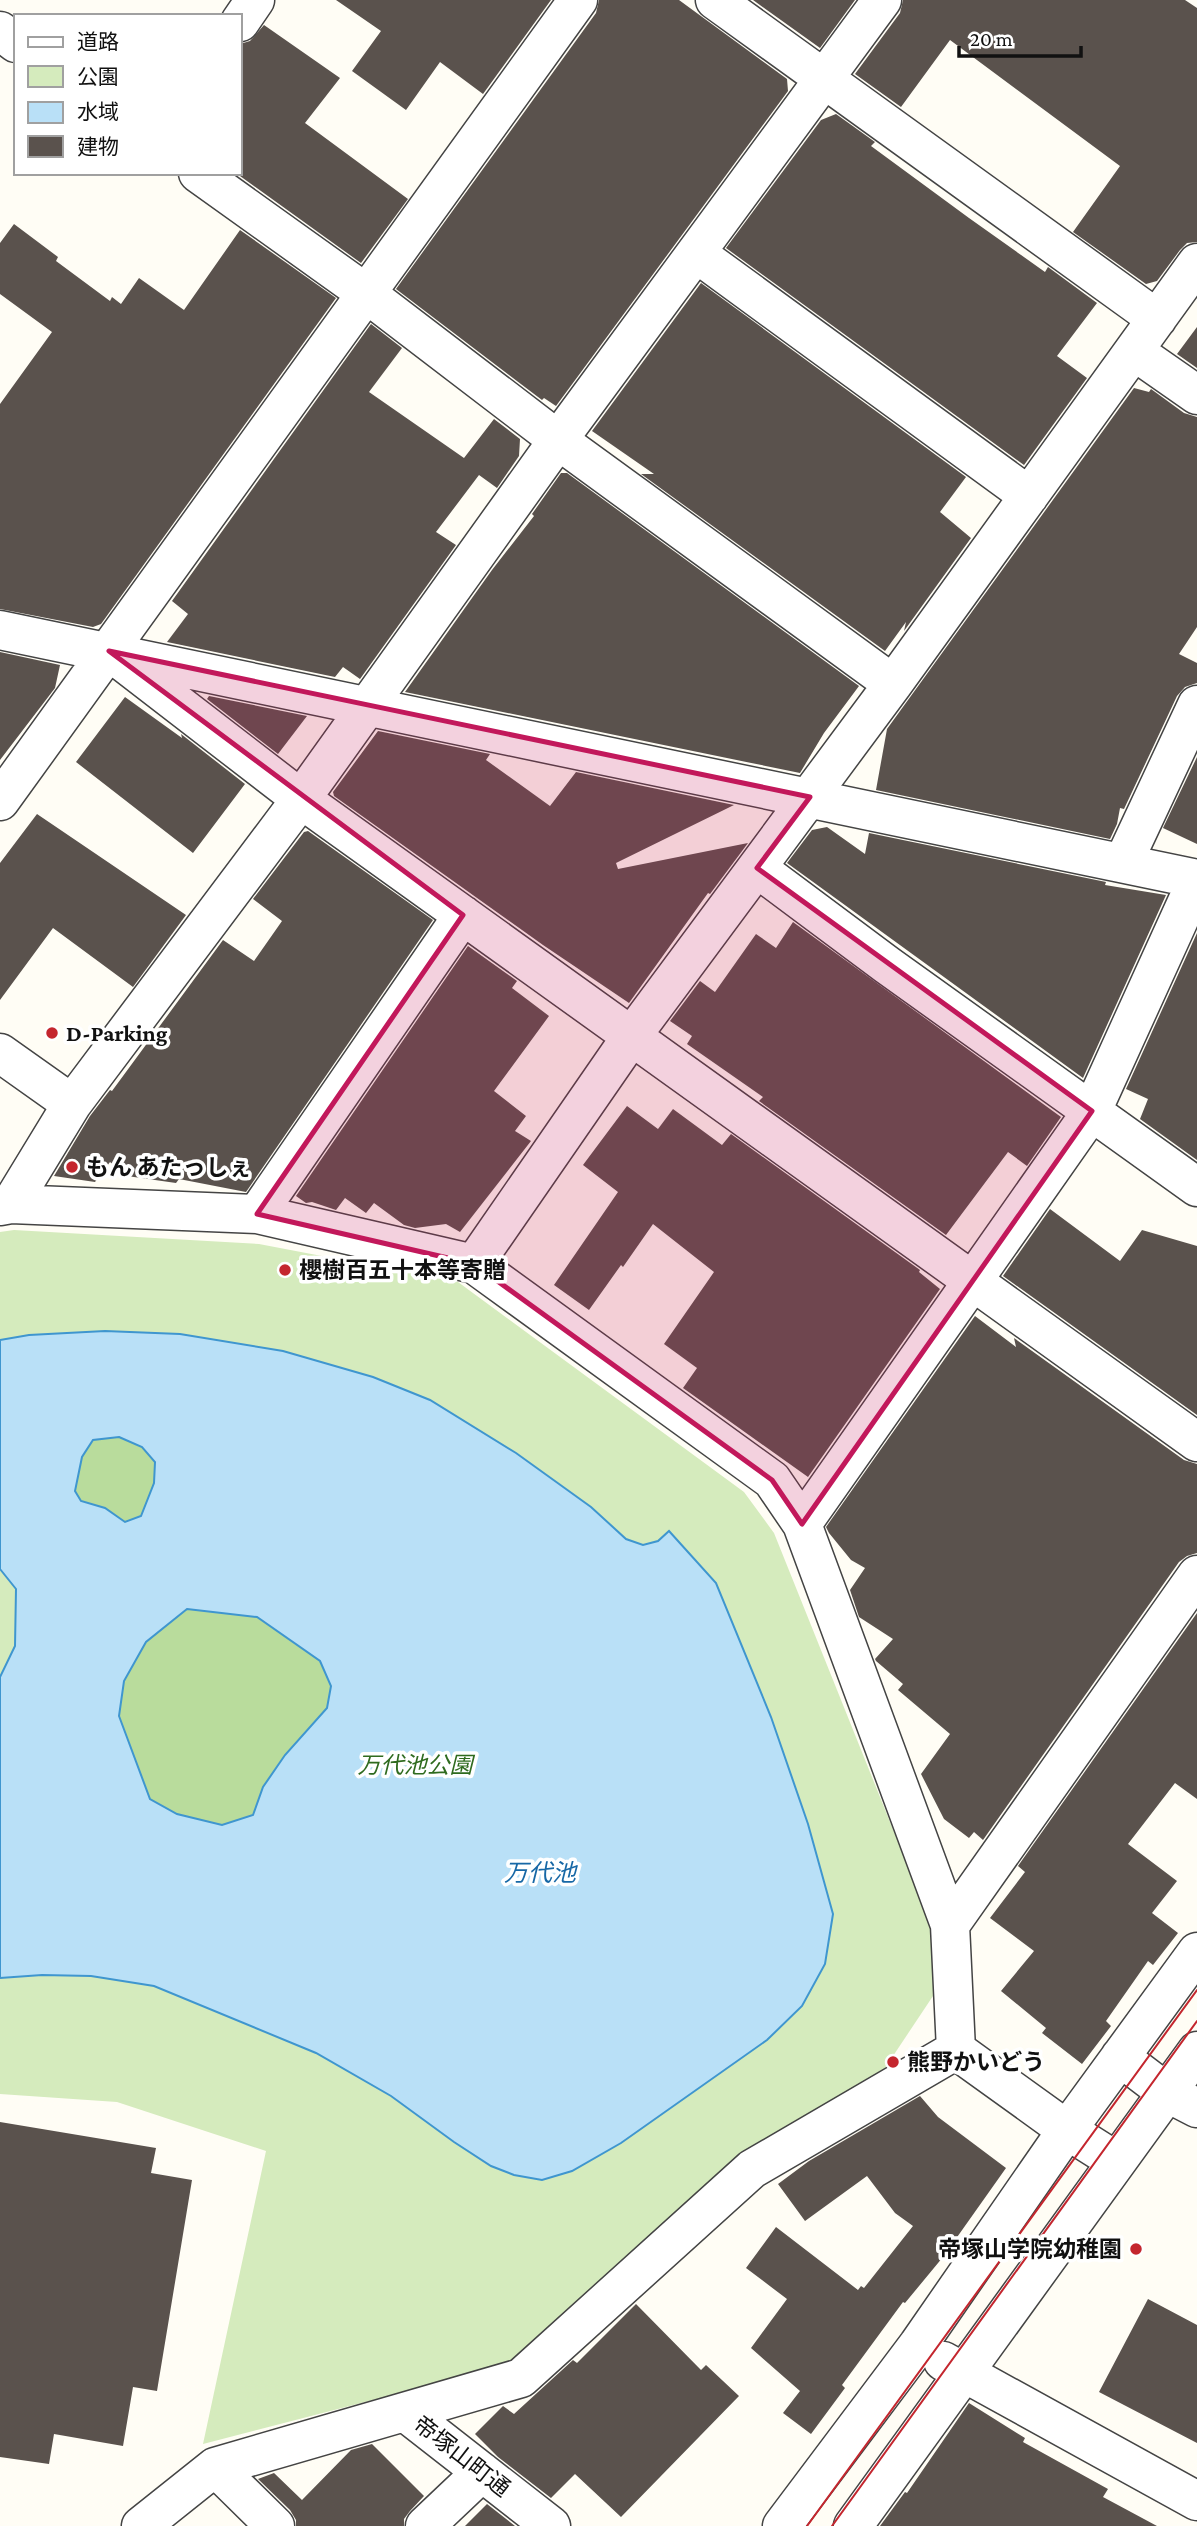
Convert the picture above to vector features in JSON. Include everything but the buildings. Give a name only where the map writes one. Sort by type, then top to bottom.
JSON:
[{"type":"street","points":[[242,19],[255,0]]},
{"type":"street","points":[[0,801],[578,0]]},
{"type":"street","points":[[715,0],[1157,319]]},
{"type":"street","points":[[6,1205],[72,1104],[301,799],[558,440],[883,0]]},
{"type":"street","points":[[201,175],[367,293],[558,440],[893,684]]},
{"type":"street","points":[[696,253],[1029,496]]},
{"type":"street","points":[[474,1264],[632,1037],[893,684],[1197,263]]},
{"type":"street","points":[[1134,351],[1197,395]]},
{"type":"street","points":[[0,630],[810,797],[1197,880],[1093,1111],[802,1524]]},
{"type":"street","points":[[109,652],[301,799],[1197,1442]]},
{"type":"street","points":[[1123,863],[1197,705]]},
{"type":"street","points":[[757,868],[887,965],[1197,1187]]},
{"type":"street","points":[[257,1214],[463,915]]},
{"type":"street","points":[[0,1053],[72,1104]]},
{"type":"street","points":[[6,1205],[257,1214],[474,1264],[772,1480],[802,1524],[950,1924],[956,2050]]},
{"type":"street","points":[[950,1924],[1197,1574]]},
{"type":"street","points":[[782,2526],[918,2345],[1067,2130],[1197,1952]]},
{"type":"street","points":[[956,2050],[1115,2161]]},
{"type":"street","points":[[141,2526],[215,2467],[521,2378],[752,2169],[956,2050]]},
{"type":"street","points":[[853,2526],[1115,2161],[1182,2100],[1197,2051]]},
{"type":"street","points":[[1119,2057],[1182,2100]]},
{"type":"street","points":[[918,2345],[964,2374],[1197,2501]]},
{"type":"street","name":"帝塚山町通","points":[[405,2412],[551,2526]]},
{"type":"street","points":[[215,2467],[275,2526]]},
{"type":"street","points":[[425,2526],[482,2472]]},
{"type":"highlighted area","points":[[109,651],[810,797],[757,868],[1092,1111],[802,1524],[772,1480],[474,1264],[257,1214],[463,915]]},
{"type":"green space","name":"万代池公園","points":[[14,1230],[259,1244],[458,1282],[744,1492],[774,1533],[935,1934],[941,1984],[881,2074],[516,2363],[203,2444],[266,2151],[117,2102],[0,2094],[0,1232]]},
{"type":"green space","points":[[119,1437],[142,1447],[155,1462],[154,1483],[141,1516],[125,1522],[105,1508],[81,1501],[75,1491],[82,1457],[93,1440]]},
{"type":"green space","points":[[187,1609],[257,1617],[320,1661],[331,1686],[327,1708],[263,1787],[253,1815],[223,1825],[177,1814],[150,1799],[119,1716],[124,1681],[146,1642]]},
{"type":"water","name":"万代池","points":[[105,1331],[180,1334],[283,1351],[373,1377],[430,1400],[516,1453],[591,1507],[626,1539],[643,1545],[658,1541],[669,1531],[716,1583],[771,1717],[808,1824],[833,1914],[825,1964],[802,2006],[767,2040],[621,2143],[572,2171],[542,2180],[514,2175],[491,2166],[391,2096],[316,2053],[154,1986],[91,1976],[0,1978],[0,1677],[15,1646],[16,1589],[0,1569],[0,1340],[29,1335]],"holes":[[[119,1437],[142,1447],[155,1462],[154,1483],[141,1516],[125,1522],[105,1508],[81,1501],[75,1491],[82,1457],[93,1440]],[[187,1609],[257,1617],[320,1661],[331,1686],[327,1708],[285,1755],[263,1787],[253,1815],[222,1825],[177,1814],[150,1799],[119,1716],[124,1681],[146,1642]]]},
{"type":"tram line","points":[[807,2526],[1197,1990]]},
{"type":"tram line","points":[[832,2526],[1197,2021]]},
{"type":"place","name":"D-Parking","points":[[52,1033]]},
{"type":"place","name":"もん あたっしぇ","points":[[72,1167]]},
{"type":"place","name":"櫻樹百五十本等寄贈","points":[[285,1270]]},
{"type":"place","name":"熊野かいどう","points":[[893,2062]]},
{"type":"place","name":"帝塚山学院幼稚園","points":[[1136,2249]]}]
